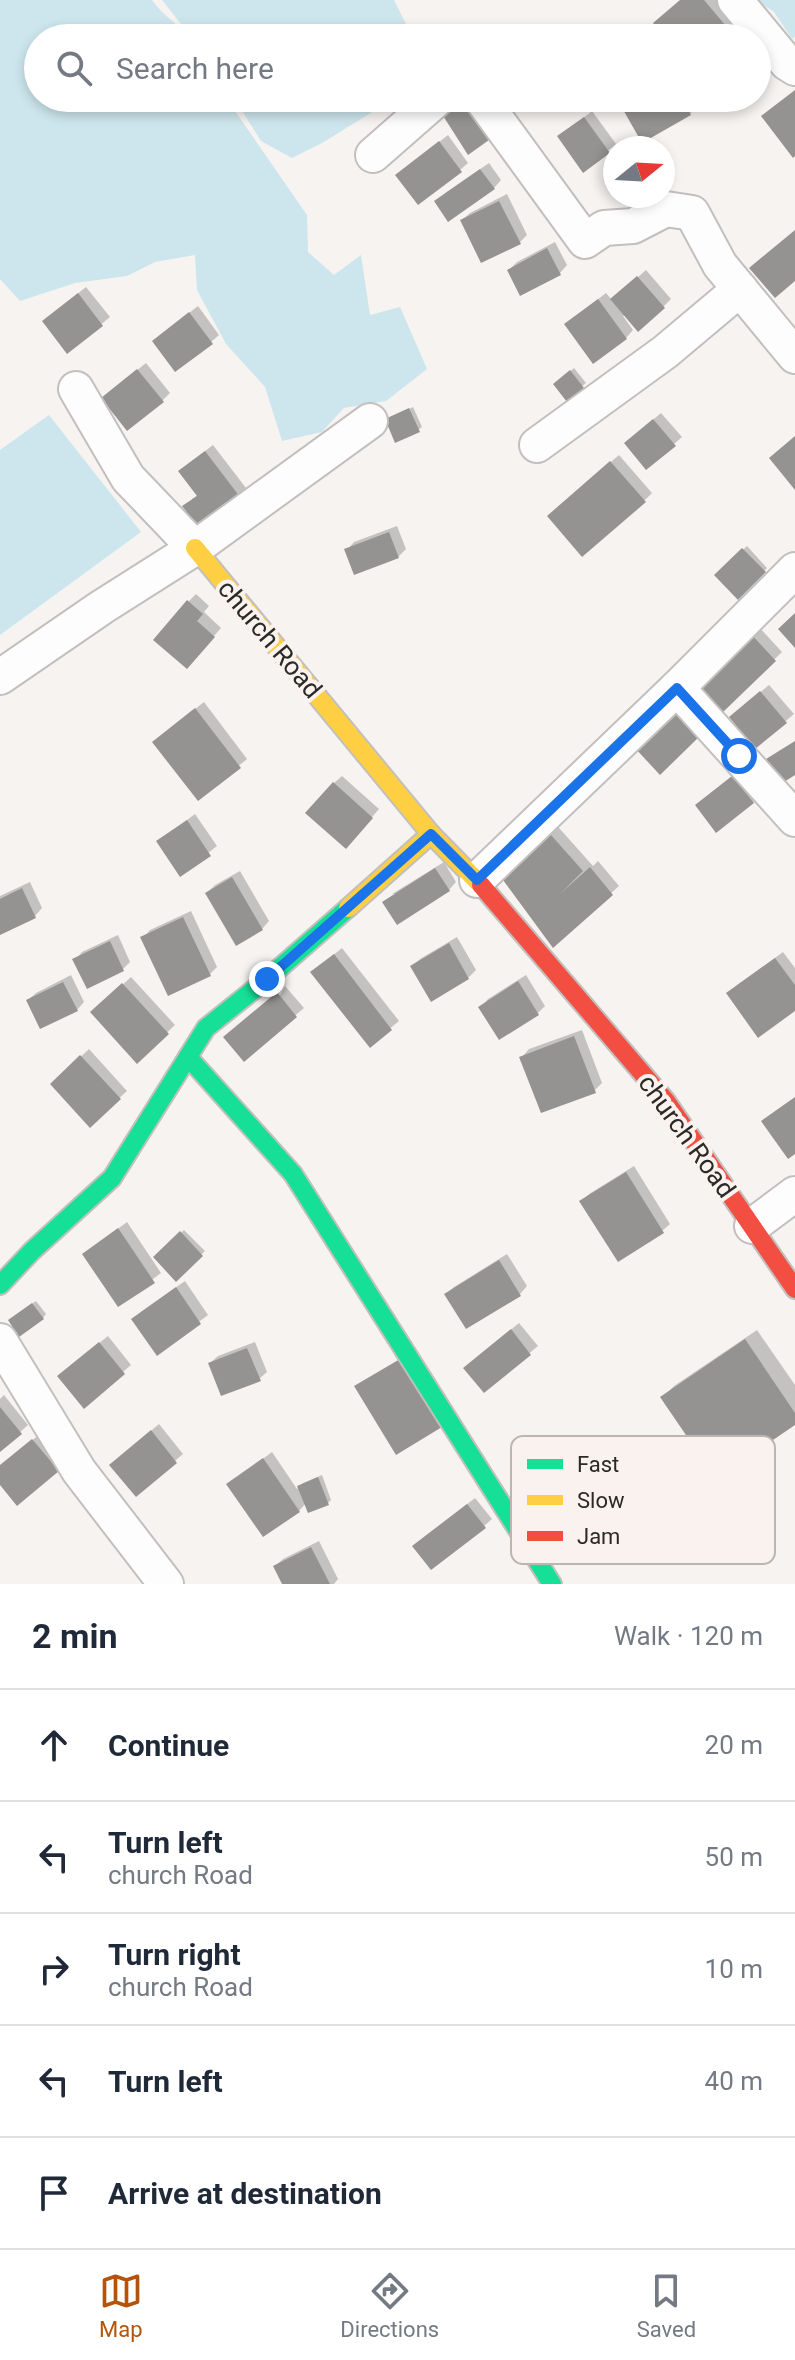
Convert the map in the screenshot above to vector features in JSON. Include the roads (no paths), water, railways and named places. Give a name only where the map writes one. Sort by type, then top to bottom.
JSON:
[{"type":"street","points":[[735,0],[755,24]]},
{"type":"street","points":[[771,44],[795,68]]},
{"type":"street","points":[[373,155],[422,112]]},
{"type":"street","points":[[491,112],[585,241],[604,228],[633,226],[666,209],[692,213],[720,265],[795,356]]},
{"type":"street","points":[[537,445],[665,352],[740,289]]},
{"type":"street","name":"church Road","points":[[76,389],[128,478],[195,548],[431,834],[477,880],[666,1101],[795,1289]]},
{"type":"street","points":[[0,677],[195,548],[370,421]]},
{"type":"street","points":[[477,880],[795,570]]},
{"type":"street","points":[[677,688],[795,819]]},
{"type":"street","points":[[0,1285],[32,1251],[112,1178],[206,1028],[267,979],[431,834]]},
{"type":"street","points":[[188,1057],[293,1174],[511,1519]]},
{"type":"street","points":[[752,1226],[795,1194]]},
{"type":"street","points":[[0,1341],[79,1471],[166,1584]]},
{"type":"street","points":[[539,1564],[552,1584]]},
{"type":"water","points":[[0,0],[152,0],[176,24],[24,24],[24,112],[236,112],[307,215],[308,252],[334,275],[361,255],[370,315],[400,307],[427,369],[386,401],[344,408],[322,432],[282,441],[265,387],[226,344],[197,290],[195,255],[155,262],[127,276],[75,283],[20,301],[0,279]]},
{"type":"water","points":[[162,0],[394,0],[406,24],[181,24]]},
{"type":"water","points":[[756,0],[795,0],[795,37],[792,39],[774,12]]},
{"type":"water","points":[[243,112],[372,112],[292,158],[261,141]]},
{"type":"water","points":[[49,415],[141,532],[0,635],[0,450]]}]
